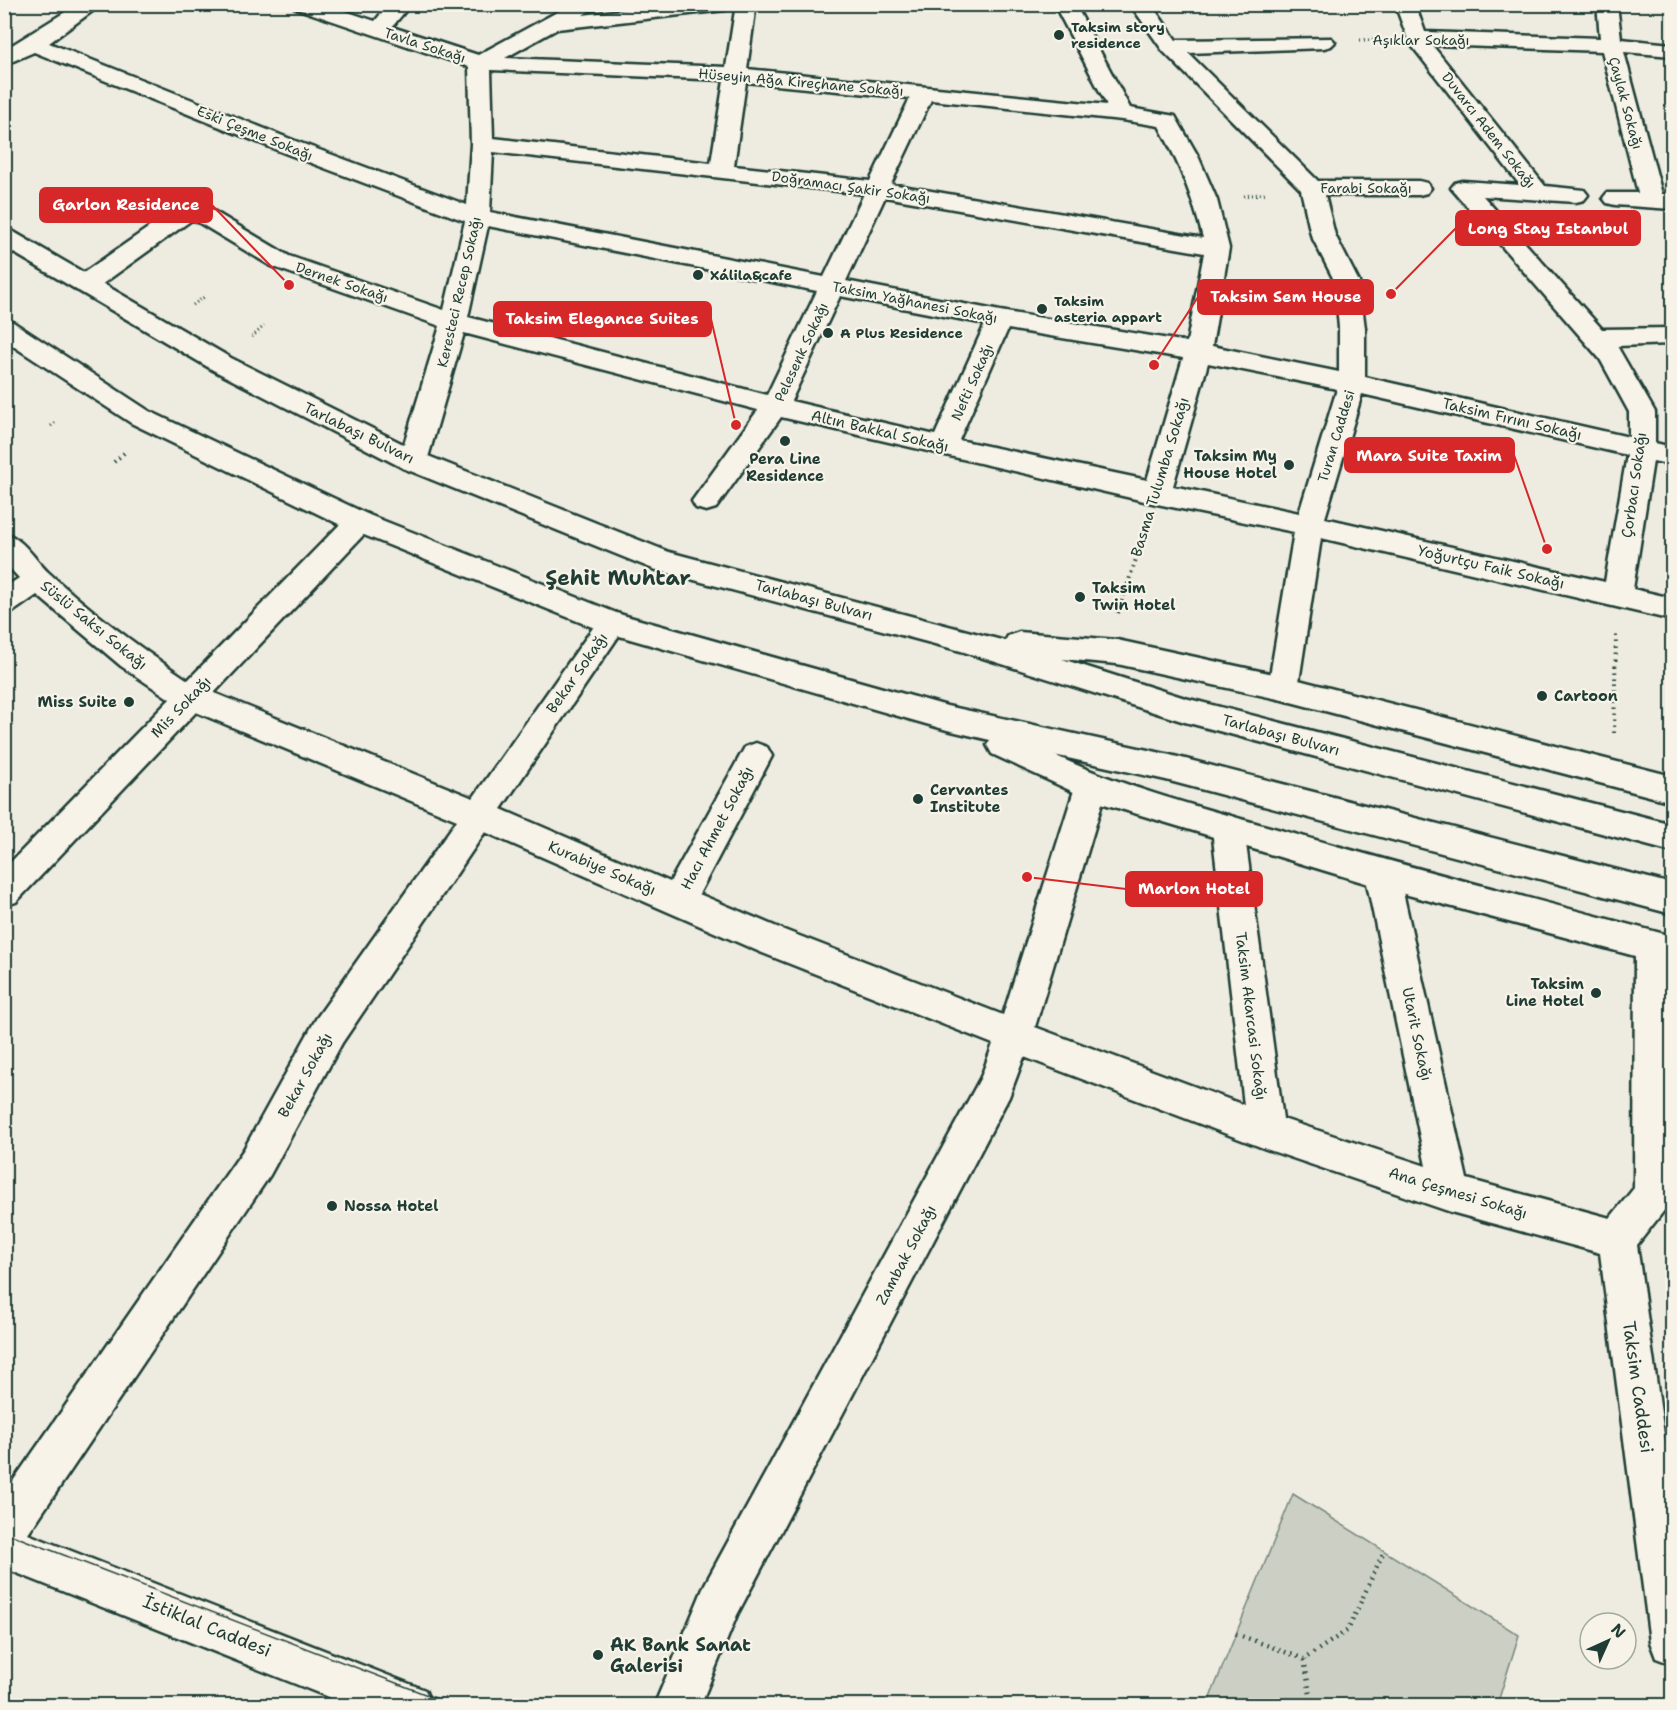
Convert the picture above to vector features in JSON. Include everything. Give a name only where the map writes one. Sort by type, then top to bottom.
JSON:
[{"type":"street","points":[[4,59],[33,44],[92,4]]},
{"type":"street","name":"Tavla Sokağı","points":[[302,4],[480,63]]},
{"type":"street","points":[[378,30],[401,4]]},
{"type":"street","points":[[480,63],[588,4]]},
{"type":"street","points":[[547,26],[725,4]]},
{"type":"street","points":[[722,169],[746,4]]},
{"type":"street","points":[[1064,4],[1122,113]]},
{"type":"street","points":[[1140,4],[1170,47],[1312,188]]},
{"type":"street","name":"Duvarcı Adem Sokağı","points":[[1405,4],[1416,38],[1538,192]]},
{"type":"street","name":"Çaylak Sokağı","points":[[1607,4],[1611,45],[1662,201]]},
{"type":"street","name":"Aşıklar Sokağı","points":[[1416,38],[1611,45],[1672,50]]},
{"type":"street","points":[[1170,47],[1324,42]]},
{"type":"street","name":"Eski Çeşme Sokağı","points":[[33,44],[290,147],[478,217]]},
{"type":"street","name":"Hüseyin Ağa Kireçhane Sokağı","points":[[480,63],[735,74],[1122,113],[1167,121],[1187,156],[1205,200],[1217,248]]},
{"type":"street","name":"Keresteci Recep Sokağı","points":[[413,461],[430,410],[454,322],[478,217],[482,144],[480,63]]},
{"type":"street","name":"Pelesenk Sokağı","points":[[706,501],[775,406],[923,93]]},
{"type":"street","name":"Doğramacı Şakir Sokağı","points":[[482,144],[722,169],[879,189],[1217,248]]},
{"type":"street","name":"Farabi Sokağı","points":[[1312,188],[1419,188]]},
{"type":"street","name":"Turan Caddesi","points":[[1282,688],[1309,525],[1352,382],[1352,328],[1347,282],[1323,235],[1312,188]]},
{"type":"street","name":"Çorbacı Sokağı","points":[[1538,192],[1463,188],[1610,354],[1642,412],[1642,449],[1617,595]]},
{"type":"street","points":[[1538,192],[1576,195]]},
{"type":"street","points":[[1614,198],[1662,201]]},
{"type":"street","name":"Dernek Sokağı","points":[[85,284],[192,208],[280,261],[454,322]]},
{"type":"street","name":"Taksim Yağhanesi Sokağı","points":[[478,217],[1000,319],[1198,352],[1352,382]]},
{"type":"street","name":"Tarlabaşı Bulvarı","points":[[4,236],[222,364],[413,461],[663,561],[960,639],[1185,710],[1672,838]]},
{"type":"street","name":"Basma Tulumba Sokağı","points":[[1157,494],[1198,352],[1217,248]]},
{"type":"street","name":"Nefti Sokağı","points":[[943,446],[1000,319]]},
{"type":"street","name":"Altın Bakkal Sokağı","points":[[454,322],[775,406],[943,446],[1309,525]]},
{"type":"street","points":[[4,328],[140,417],[359,522],[612,623],[947,718],[1166,768],[1672,899]]},
{"type":"street","points":[[1596,338],[1672,336]]},
{"type":"street","name":"Taksim Fırını Sokağı","points":[[1352,382],[1672,456]]},
{"type":"street","name":"Mis Sokağı","points":[[4,892],[359,522]]},
{"type":"street","name":"Yoğurtçu Faik Sokağı","points":[[1309,525],[1672,609]]},
{"type":"street","name":"Süslü Saksı Sokağı","points":[[4,543],[38,580],[132,658],[190,697]]},
{"type":"street","points":[[4,603],[38,580]]},
{"type":"street","name":"Bekar Sokağı","points":[[4,1532],[256,1162],[329,1031],[612,623]]},
{"type":"street","points":[[960,639],[1117,652],[1282,688],[1672,789]]},
{"type":"street","name":"Kurabiye Sokağı","points":[[190,697],[478,814],[772,941],[1014,1036]]},
{"type":"street","points":[[947,718],[1091,787],[1382,874],[1662,949],[1653,1195],[1617,1239]]},
{"type":"street","name":"Hacı Ahmet Sokağı","points":[[678,900],[756,756]]},
{"type":"street","name":"Zambak Sokağı","points":[[677,1706],[721,1600],[996,1085],[1014,1036],[1091,787]]},
{"type":"street","name":"Taksim Akarcasi Sokağı","points":[[1228,829],[1266,1131]]},
{"type":"street","name":"Utarit Sokağı","points":[[1382,874],[1451,1193]]},
{"type":"street","name":"Ana Çeşmesi Sokağı","points":[[1014,1036],[1266,1131],[1451,1193],[1617,1239]]},
{"type":"street","name":"Taksim Caddesi","points":[[1617,1239],[1672,1642]]},
{"type":"street","name":"İstiklal Caddesi","points":[[4,1546],[409,1706]]},
{"type":"path","name":"Aşıklar Sokağı","points":[[1324,42],[1416,38]]},
{"type":"path","points":[[192,306],[204,297]]},
{"type":"path","points":[[252,337],[264,326]]},
{"type":"path","points":[[51,426],[57,421]]},
{"type":"path","points":[[114,462],[124,453]]},
{"type":"path","name":"Basma Tulumba Sokağı","points":[[1122,602],[1157,494]]},
{"type":"path","points":[[1613,773],[1617,595]]},
{"type":"path","points":[[1304,1659],[1348,1630],[1384,1551]]},
{"type":"path","points":[[1236,1634],[1304,1659]]},
{"type":"path","points":[[1304,1659],[1312,1706]]},
{"type":"shaded area","points":[[1293,1494],[1519,1635],[1497,1705],[1207,1705]]},
{"type":"tram line","points":[[4,1532],[456,1706]]},
{"type":"place","name":"Taksim story residence","points":[[1059,35]]},
{"type":"place","name":"Xálila&cafe","points":[[698,275]]},
{"type":"place","name":"Garlon Residence","points":[[289,285]]},
{"type":"place","name":"Long Stay Istanbul","points":[[1391,294]]},
{"type":"place","name":"Taksim asteria appart","points":[[1042,309]]},
{"type":"place","name":"A Plus Residence","points":[[828,333]]},
{"type":"place","name":"Taksim Sem House","points":[[1154,365]]},
{"type":"place","name":"Taksim Elegance Suites","points":[[736,425]]},
{"type":"place","name":"Pera Line Residence","points":[[785,441]]},
{"type":"place","name":"Taksim My House Hotel","points":[[1289,465]]},
{"type":"place","name":"Mara Suite Taxim","points":[[1547,549]]},
{"type":"place","name":"Taksim Twin Hotel","points":[[1080,597]]},
{"type":"place","name":"Cartoon","points":[[1542,696]]},
{"type":"place","name":"Miss Suite","points":[[129,702]]},
{"type":"place","name":"Cervantes Institute","points":[[918,799]]},
{"type":"place","name":"Marlon Hotel","points":[[1027,877]]},
{"type":"place","name":"Taksim Line Hotel","points":[[1596,993]]},
{"type":"place","name":"Nossa Hotel","points":[[332,1206]]},
{"type":"place","name":"AK Bank Sanat Galerisi","points":[[598,1655]]},
{"type":"district","name":"Şehit Muhtar","points":[[618,578]]}]
